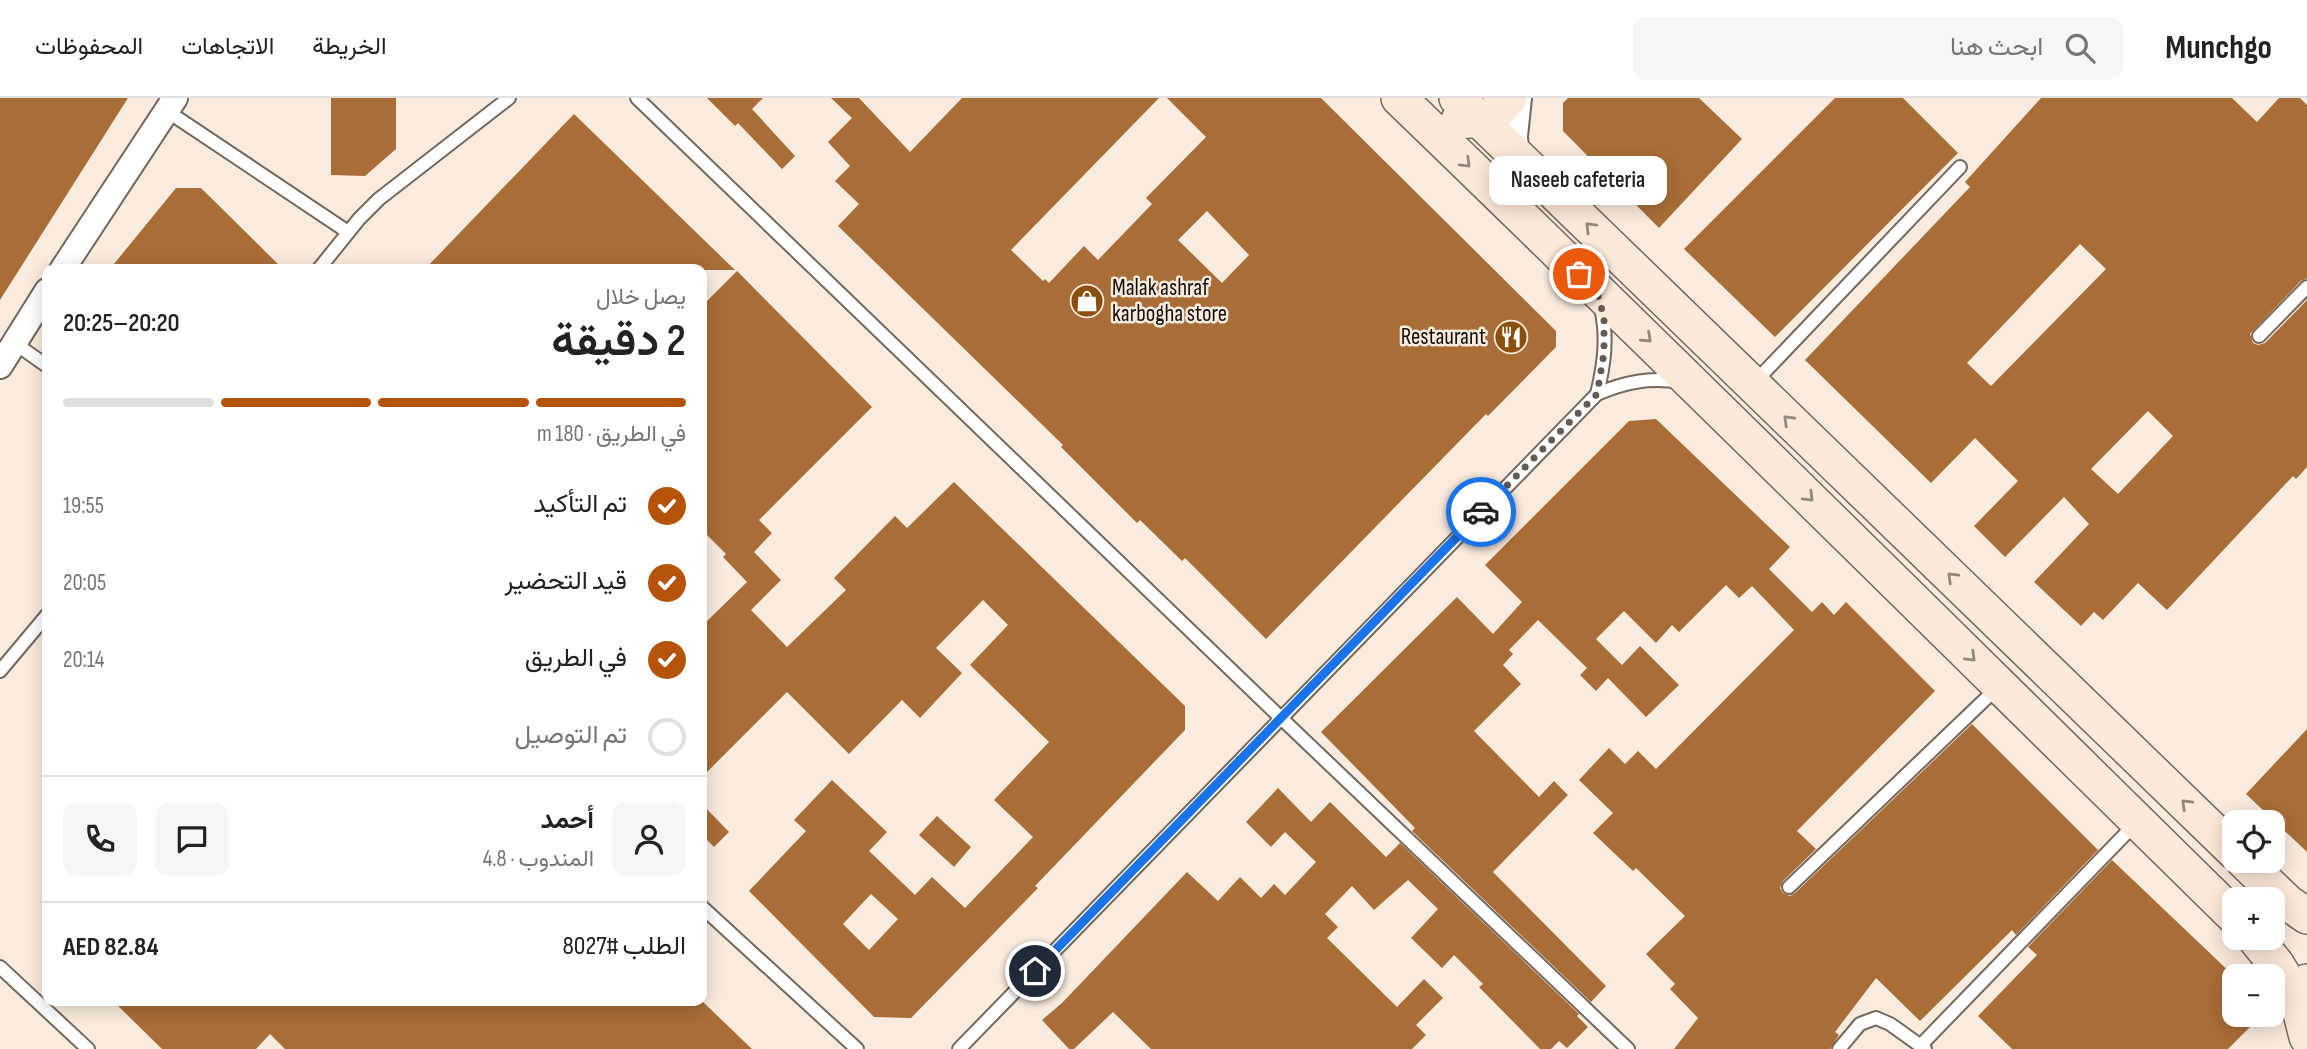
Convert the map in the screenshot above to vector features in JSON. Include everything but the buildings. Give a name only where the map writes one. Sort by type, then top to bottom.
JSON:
[{"type":"main road","points":[[1405,104],[1454,120],[1469,109],[1494,113],[1509,98]]},
{"type":"main road","points":[[1405,104],[1696,385],[2222,904]]},
{"type":"main road","points":[[1469,109],[2222,839]]},
{"type":"main road","points":[[2257,873],[2288,903],[2307,916]]},
{"type":"main road","points":[[2265,950],[2304,1009],[2282,1049]]},
{"type":"street","points":[[1516,153],[1515,127],[1519,98]]},
{"type":"street","points":[[66,264],[171,104]]},
{"type":"street","points":[[0,366],[7,338],[42,297]]},
{"type":"lane","points":[[323,264],[348,232],[393,187],[509,98]]},
{"type":"lane","points":[[638,98],[1628,1049]]},
{"type":"lane","points":[[171,104],[348,232]]},
{"type":"lane","points":[[1753,385],[1960,167]]},
{"type":"lane","points":[[2259,336],[2307,287]]},
{"type":"lane","points":[[1597,292],[1604,317],[1605,335],[1597,394]]},
{"type":"lane","points":[[7,338],[42,362]]},
{"type":"lane","points":[[959,1049],[1597,394],[1631,382],[1649,379],[1696,385]]},
{"type":"lane","points":[[0,671],[42,621]]},
{"type":"lane","points":[[1788,887],[2000,685]]},
{"type":"lane","points":[[1839,1049],[1860,1024],[1875,1018],[1890,1024],[1922,1048],[2137,821]]},
{"type":"lane","points":[[707,912],[857,1049]]},
{"type":"lane","points":[[0,967],[88,1049]]},
{"type":"way so far","points":[[1481,512],[1597,394],[1604,353],[1604,317],[1597,292],[1579,274]]},
{"type":"place","name":"Naseeb cafeteria","points":[[1579,274]]},
{"type":"place","name":"Malak ashraf karbogha store","points":[[1087,301]]},
{"type":"place","name":"Restaurant","points":[[1511,337]]},
{"type":"route","points":[[1035,971],[1481,512]]}]
